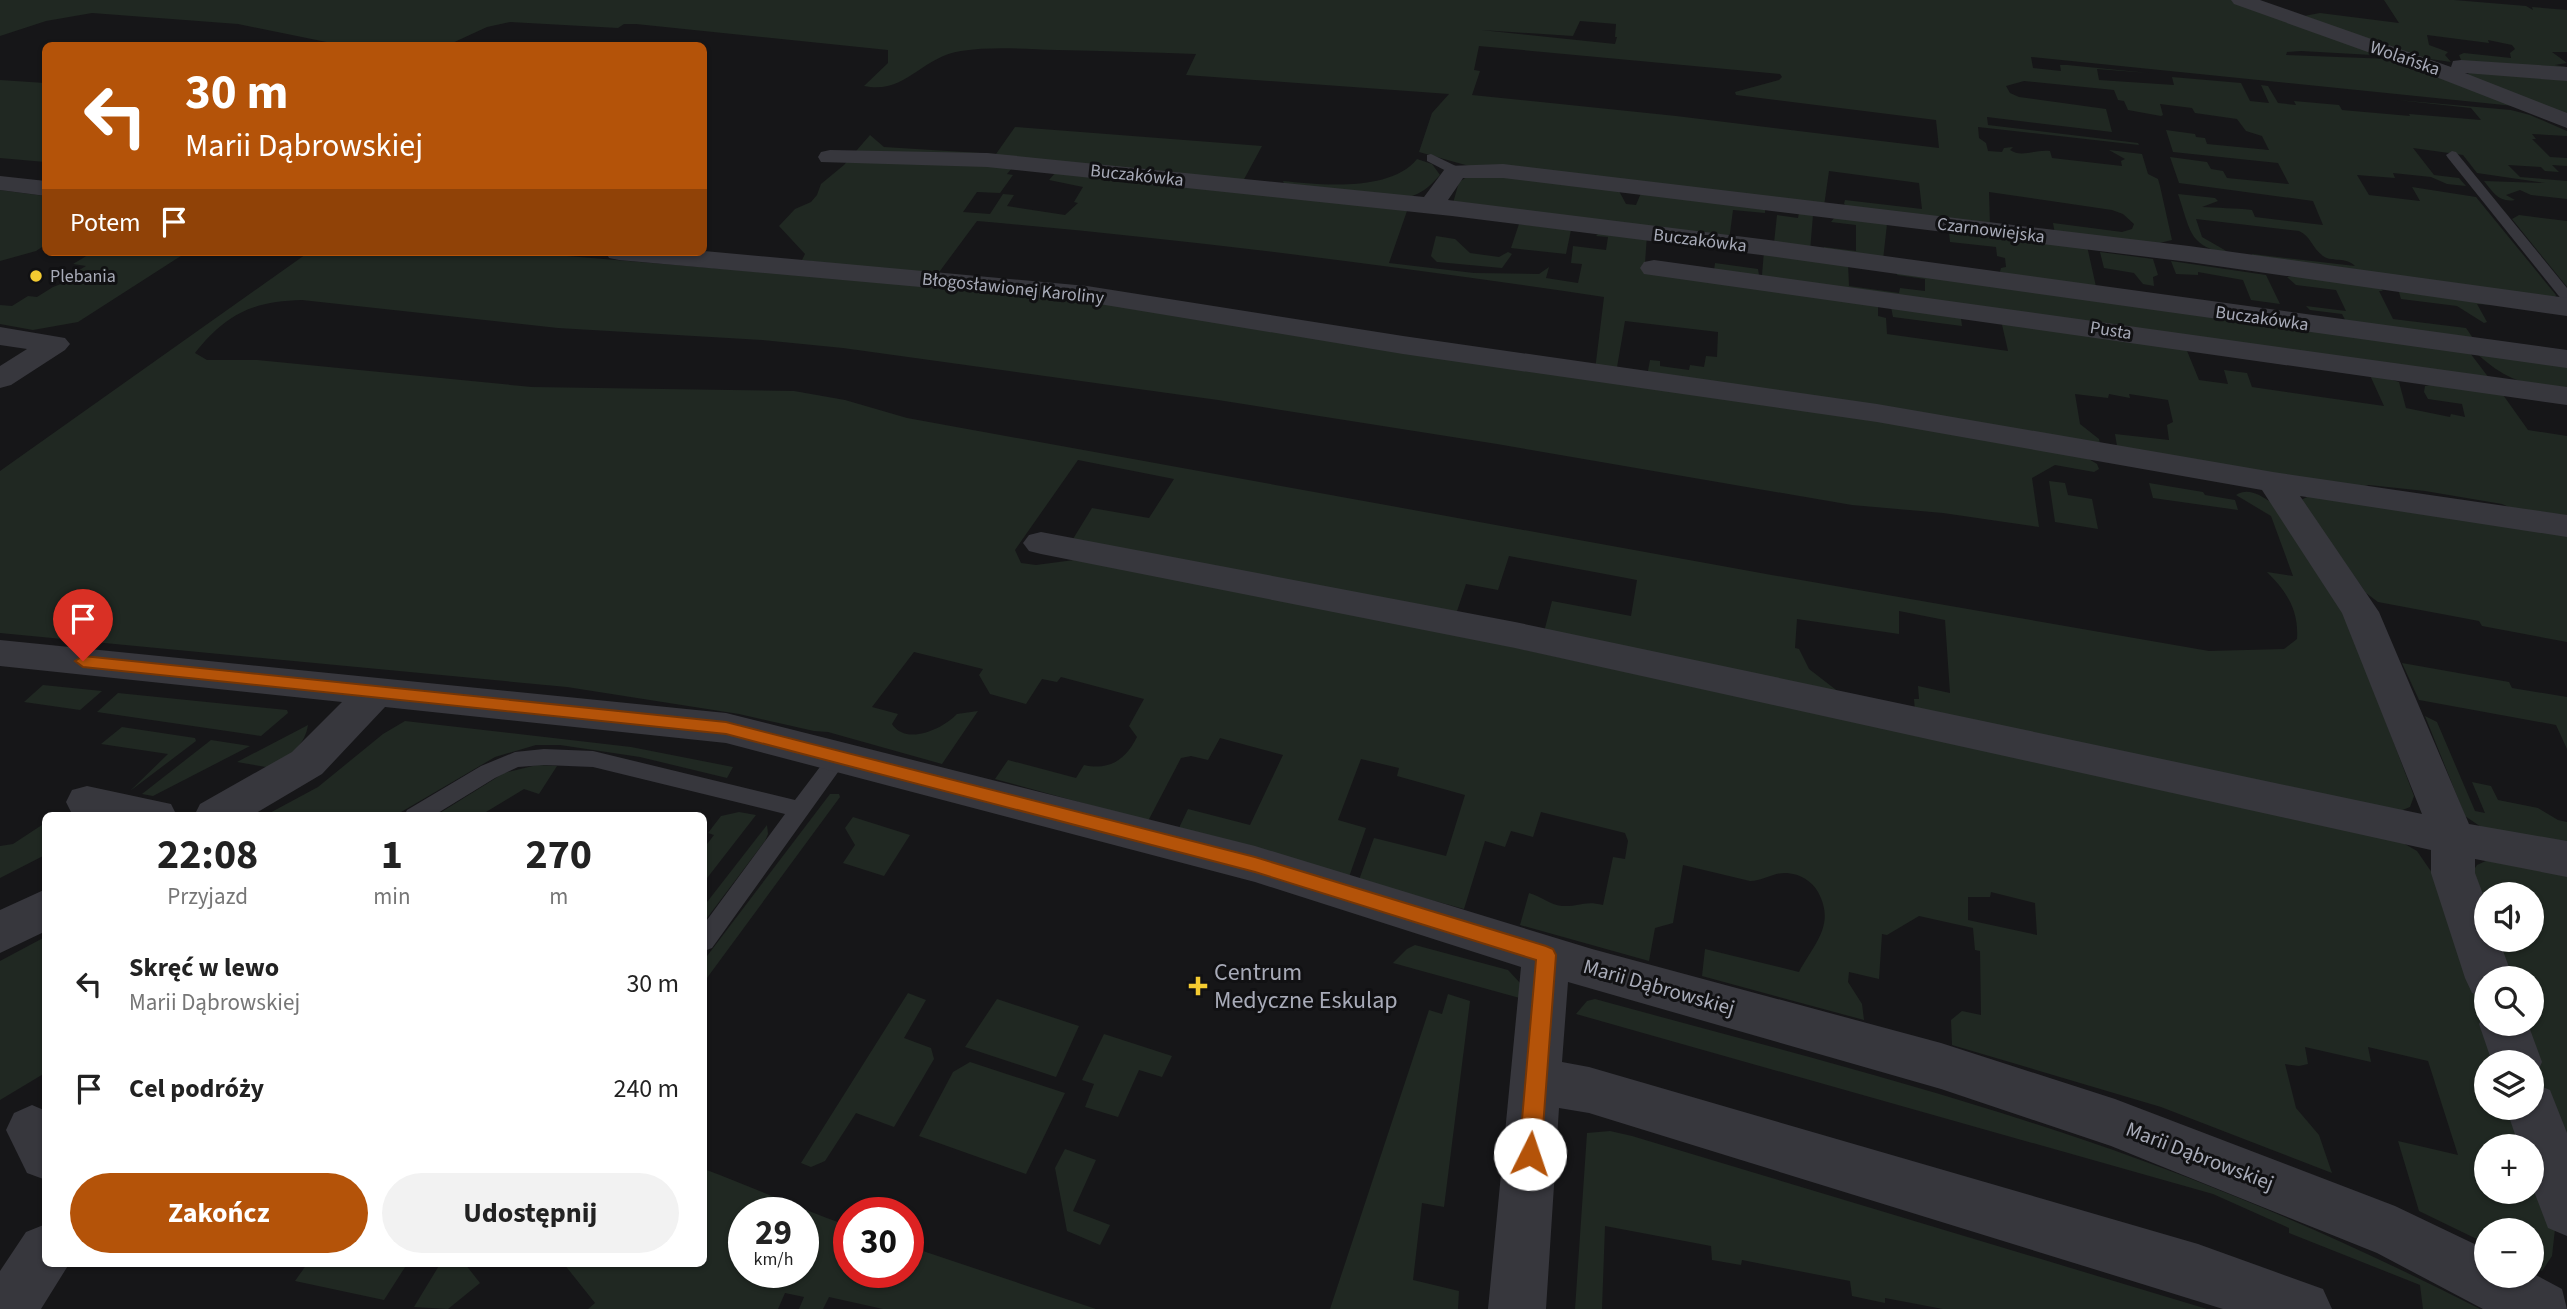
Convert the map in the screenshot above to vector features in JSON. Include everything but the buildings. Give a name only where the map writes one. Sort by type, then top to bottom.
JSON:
[{"type":"street","name":"Wolańska","points":[[2241,0],[2426,65],[2567,121]]},
{"type":"street","points":[[2426,65],[2567,74]]},
{"type":"street","name":"Buczakówka","points":[[830,157],[883,160],[926,158],[1027,164],[1431,206],[1781,250],[2567,359]]},
{"type":"street","points":[[1431,206],[1456,171]]},
{"type":"street","name":"Czarnowiejska","points":[[1456,171],[1503,171],[1618,184],[2189,254],[2567,307]]},
{"type":"street","points":[[0,183],[42,188]]},
{"type":"street","name":"Błogosławionej Karoliny","points":[[664,256],[1087,294],[1403,345],[1877,413],[2273,482],[2567,526]]},
{"type":"street","name":"Pusta","points":[[1654,268],[2034,318],[2567,396]]},
{"type":"street","points":[[0,336],[55,344],[0,379]]},
{"type":"street","points":[[2273,482],[2360,612],[2453,838],[2453,873],[2484,966]]},
{"type":"street","points":[[1041,543],[1515,635],[2453,838],[2567,859]]},
{"type":"street","name":"Marii Dąbrowskiej","points":[[0,653],[726,728],[839,756],[1255,864],[1546,955],[1941,1066],[2115,1123],[2395,1233],[2542,1309]]},
{"type":"street","points":[[222,812],[307,763],[351,721],[377,691]]},
{"type":"street","points":[[87,802],[136,812]]},
{"type":"street","points":[[1517,1309],[1546,955]]},
{"type":"street","points":[[1535,1080],[1589,1090],[2198,1272],[2303,1309]]},
{"type":"street","points":[[2536,1120],[2567,1209]]},
{"type":"street","points":[[8,1309],[42,1258]]},
{"type":"street","points":[[2565,1309],[2567,1295]]},
{"type":"lane","points":[[2452,155],[2567,296]]},
{"type":"lane","points":[[1432,158],[1456,171]]},
{"type":"lane","points":[[707,937],[839,756]]},
{"type":"lane","points":[[422,812],[488,772],[515,760],[544,757],[593,759],[800,809]]},
{"type":"shaded area","points":[[0,0],[2233,0],[2390,56],[2301,51],[2287,52],[2286,55],[2391,59],[2514,106],[2031,57],[2033,68],[2061,71],[2060,65],[2067,65],[2149,73],[2097,69],[2099,80],[2174,85],[2172,77],[2241,83],[2250,101],[2269,103],[2261,85],[2268,86],[2278,103],[2296,105],[2294,101],[2339,105],[2342,110],[2410,116],[2409,114],[2481,120],[2471,108],[2397,100],[2511,110],[2567,131],[2567,136],[2532,134],[2536,139],[2532,139],[2550,157],[2567,158],[2567,166],[2552,165],[2559,172],[2545,171],[2541,167],[2508,165],[2520,177],[2567,181],[2567,199],[2531,195],[2520,190],[2506,195],[2515,200],[2505,200],[2497,196],[2484,181],[2545,183],[2477,173],[2463,155],[2413,148],[2434,175],[2459,178],[2466,186],[2447,184],[2431,177],[2393,173],[2395,178],[2357,175],[2369,195],[2420,201],[2412,187],[2476,197],[2556,295],[2555,298],[2253,258],[2252,254],[2355,266],[2347,261],[2323,256],[2299,231],[2196,219],[2202,237],[2235,256],[2208,248],[2194,237],[2178,194],[2215,198],[2218,201],[2202,207],[2252,210],[2255,217],[2323,225],[2313,201],[2179,183],[2170,157],[2207,162],[2211,169],[2223,171],[2227,178],[2289,184],[2278,163],[2173,152],[2166,130],[2195,134],[2196,137],[2205,138],[2207,144],[2269,150],[2262,136],[2246,131],[2237,119],[2195,113],[2192,108],[2160,104],[2161,116],[2128,110],[2124,101],[2118,100],[2114,90],[2024,81],[2006,86],[2010,93],[2019,97],[2106,109],[2112,132],[1987,117],[1988,125],[2139,145],[1978,127],[1979,138],[1986,143],[1988,151],[2002,152],[2004,148],[2013,147],[2010,150],[2019,153],[2050,151],[2052,158],[2122,166],[2121,161],[2125,159],[2109,150],[2142,154],[2148,174],[2158,179],[2172,240],[2151,245],[2055,234],[2053,223],[2122,232],[2132,229],[2134,224],[2123,214],[2112,210],[1989,192],[1990,226],[1851,209],[1844,204],[1845,200],[1922,209],[1919,183],[1829,171],[1824,206],[1469,166],[1419,152],[1432,113],[1449,94],[1186,75],[1196,54],[973,49],[947,55],[902,80],[878,87],[864,86],[888,63],[888,50],[636,24],[624,24],[618,28],[510,22],[487,27],[454,42],[326,42],[238,24],[92,13],[46,21],[0,36]],"holes":[[[1580,21],[1616,24],[1615,44],[1481,30],[1573,36]],[[1479,46],[1780,74],[1782,77],[1779,80],[1735,92],[1736,95],[1936,120],[1939,148],[1676,116],[1472,95],[1480,71],[1474,70]]]},
{"type":"shaded area","points":[[2384,0],[2454,0],[2526,6],[2533,10],[2532,7],[2567,10],[2567,52],[2552,52],[2567,63],[2555,65],[2567,67],[2567,72],[2462,62],[2459,55],[2464,53],[2511,58],[2510,53],[2515,49],[2512,45],[2488,40],[2489,43],[2427,35],[2429,45],[2448,52],[2445,55],[2451,62],[2416,57],[2304,16],[2320,13],[2399,23]]},
{"type":"shaded area","points":[[2470,72],[2567,76],[2567,119],[2467,75]]},
{"type":"shaded area","points":[[0,80],[42,83],[42,162],[0,158]]},
{"type":"shaded area","points":[[1015,127],[1262,146],[1242,183],[1012,168],[1007,174],[1013,175],[1000,193],[977,192],[963,212],[990,214],[1003,194],[1014,195],[1007,206],[1065,215],[1078,203],[1074,202],[1083,187],[1049,180],[1056,172],[1408,208],[1389,263],[1474,273],[1539,274],[1549,267],[1546,278],[1578,283],[1582,264],[1571,263],[1573,246],[1606,250],[1608,237],[1596,236],[1602,230],[1647,235],[1645,263],[1960,311],[1962,326],[1893,317],[1891,307],[1878,305],[1878,316],[1886,318],[1887,334],[2008,351],[2001,320],[2185,346],[2199,380],[2228,384],[2224,370],[2247,373],[2252,387],[2384,406],[2369,373],[2399,382],[2406,408],[2450,417],[2451,414],[2465,417],[2462,404],[2428,399],[2424,392],[2425,386],[2437,384],[2501,392],[2528,430],[2567,436],[2567,522],[2530,516],[2502,504],[2425,491],[2369,485],[2355,488],[2117,446],[2115,434],[2169,440],[2167,425],[2173,422],[2168,400],[2129,394],[2130,398],[2109,394],[2108,398],[2075,394],[2080,424],[2099,439],[2100,444],[1647,376],[1650,360],[1660,361],[1660,366],[1689,370],[1690,365],[1704,367],[1706,356],[1717,357],[1718,332],[1625,321],[1616,373],[1595,370],[1604,297],[1291,254],[977,221],[937,275],[802,260],[805,254],[779,226],[795,209],[811,202],[821,184],[844,165],[870,135],[884,147],[996,154]]},
{"type":"shaded area","points":[[1417,159],[1432,164],[1440,175],[1424,190],[1403,198],[1286,188],[1283,181],[1316,184],[1373,182],[1405,170]]},
{"type":"shaded area","points":[[1473,173],[1619,191],[1626,204],[1636,205],[1641,193],[1765,209],[1765,213],[1733,210],[1729,241],[1453,203],[1459,182]]},
{"type":"shaded area","points":[[0,190],[42,196],[42,247],[0,261]]},
{"type":"shaded area","points":[[1799,213],[1813,215],[1810,251],[1774,243],[1777,215],[1798,218]]},
{"type":"shaded area","points":[[2519,215],[2567,221],[2567,287],[2512,219]]},
{"type":"shaded area","points":[[1835,217],[1887,224],[1883,260],[1823,253],[1824,247],[1856,251],[1856,225],[1831,222]]},
{"type":"shaded area","points":[[1519,224],[1571,230],[1566,254],[1511,248]]},
{"type":"shaded area","points":[[1949,232],[2087,246],[2097,291],[2000,272],[2001,268],[2006,267],[2005,258],[1997,256],[1996,247],[1950,242]]},
{"type":"shaded area","points":[[1436,236],[1455,239],[1470,253],[1499,257],[1508,252],[1512,254],[1502,268],[1437,262],[1431,256]]},
{"type":"shaded area","points":[[1764,251],[1848,263],[1849,286],[1899,293],[1900,288],[1925,291],[1925,279],[1897,275],[1898,270],[2467,349],[2492,382],[1714,271],[1715,263],[1758,269],[1759,275],[1762,275]]},
{"type":"shaded area","points":[[2100,252],[2153,259],[2158,275],[2153,277],[2154,286],[2143,284],[2134,273],[2104,268]]},
{"type":"shaded area","points":[[86,256],[181,256],[78,322],[33,330],[0,324],[0,305],[12,306],[28,296],[37,297],[74,279],[71,275],[86,266],[73,264]]},
{"type":"shaded area","points":[[303,256],[568,256],[1090,299],[1727,396],[2084,456],[2097,464],[2099,469],[2094,472],[2055,465],[2032,478],[2039,527],[1943,513],[1852,505],[1497,444],[1218,400],[843,348],[762,340],[558,328],[302,300],[269,303],[242,312],[218,328],[195,353],[207,360],[257,360],[532,387],[794,391],[845,400],[907,418],[1766,574],[2209,651],[2284,649],[2297,639],[2294,610],[2267,572],[2293,576],[2271,516],[2236,495],[2254,493],[2271,502],[2342,606],[2414,796],[2410,807],[2400,811],[1915,710],[1914,699],[1919,699],[1918,686],[1950,693],[1945,620],[1899,611],[1899,634],[1797,619],[1795,648],[1799,649],[1809,669],[1844,696],[1544,632],[1552,601],[1631,616],[1637,580],[1509,556],[1498,590],[1466,584],[1456,614],[1073,539],[1092,508],[1149,518],[1174,479],[1078,460],[1015,550],[1021,563],[1036,565],[1074,560],[1247,589],[2398,840],[2417,851],[2439,883],[2474,971],[2474,1036],[2498,1036],[2504,1050],[2474,1050],[2474,1120],[2527,1120],[2531,1134],[2474,1134],[2474,1204],[2544,1204],[2544,1186],[2555,1229],[2552,1256],[2544,1268],[2544,1218],[2474,1218],[2474,1238],[2419,1211],[2398,1141],[2458,1155],[2428,1061],[2368,1047],[2371,1062],[2305,1047],[2308,1064],[2285,1064],[2296,1108],[2319,1135],[2332,1173],[2161,1107],[1952,1045],[1951,1020],[1962,1011],[1981,1015],[1980,951],[1975,950],[1973,928],[1919,916],[1887,935],[1882,934],[1879,979],[1849,972],[1848,982],[1862,1004],[1864,1020],[1702,976],[1705,949],[1799,972],[1821,934],[1825,914],[1818,892],[1809,881],[1796,875],[1782,873],[1750,881],[1683,865],[1673,923],[1655,928],[1649,961],[1520,925],[1529,893],[1562,906],[1591,903],[1603,905],[1613,857],[1625,859],[1628,841],[1625,833],[1541,812],[1533,837],[1511,831],[1505,847],[1485,841],[1464,909],[1359,880],[1374,838],[1446,856],[1465,795],[1397,776],[1399,768],[1361,759],[1338,820],[1366,828],[1349,877],[1178,830],[1188,809],[1250,825],[1283,755],[1220,738],[1208,760],[1191,756],[1181,758],[1148,821],[995,779],[1008,760],[1076,778],[1084,765],[1109,765],[1128,752],[1133,745],[1137,737],[1129,726],[1144,699],[1061,677],[1057,682],[1042,679],[1026,704],[990,694],[979,675],[983,669],[914,652],[872,707],[898,714],[892,724],[898,731],[906,734],[925,733],[943,725],[957,714],[978,711],[942,764],[828,732],[739,714],[567,687],[0,633],[0,471]],"holes":[[[1991,892],[2035,903],[2037,935],[1968,920],[1968,897],[1990,897]]]},
{"type":"shaded area","points":[[2171,261],[2266,275],[2280,304],[2251,300],[2243,280],[2198,272],[2198,275],[2176,274]]},
{"type":"shaded area","points":[[2296,275],[2377,286],[2383,291],[2379,291],[2393,319],[2466,328],[2477,344],[2349,327],[2342,314],[2310,310],[2306,306],[2346,311],[2336,290],[2296,285],[2287,277]]},
{"type":"shaded area","points":[[2398,289],[2494,305],[2477,304],[2487,322],[2484,323],[2457,306],[2401,299]]},
{"type":"shaded area","points":[[2474,351],[2567,362],[2567,391],[2517,380],[2496,369]]},
{"type":"shaded area","points":[[2049,481],[2065,483],[2068,495],[2092,499],[2098,529],[2055,522]]},
{"type":"shaded area","points":[[2149,483],[2235,500],[2238,510],[2153,498]]},
{"type":"shaded area","points":[[2309,496],[2567,532],[2567,642],[2482,626],[2479,621],[2378,602],[2366,593],[2301,500]]},
{"type":"shaded area","points":[[2402,663],[2509,682],[2512,688],[2567,697],[2567,749],[2556,725],[2419,700]]},
{"type":"shaded area","points":[[43,685],[102,691],[80,710],[24,702]]},
{"type":"shaded area","points":[[118,693],[287,710],[288,713],[261,736],[97,712]]},
{"type":"shaded area","points":[[2425,716],[2437,722],[2475,811],[2485,813],[2472,782],[2491,786],[2498,800],[2538,808],[2558,820],[2567,822],[2567,849],[2487,831],[2465,816]]},
{"type":"shaded area","points":[[405,721],[631,747],[733,767],[727,778],[640,757],[560,745],[536,745],[495,757],[401,812],[272,812],[318,787],[383,734]]},
{"type":"shaded area","points":[[308,725],[300,745],[272,768],[237,762]]},
{"type":"shaded area","points":[[122,727],[195,738],[196,741],[130,791],[168,754],[101,744]]},
{"type":"shaded area","points":[[211,740],[250,746],[153,796],[142,794]]},
{"type":"shaded area","points":[[537,765],[557,766],[539,794],[524,789],[486,812],[441,812],[504,773]]},
{"type":"shaded area","points":[[830,794],[839,794],[840,797],[707,978],[707,956]]},
{"type":"shaded area","points":[[739,812],[756,815],[707,878],[707,844],[714,835],[708,833],[721,816]]},
{"type":"shaded area","points":[[853,817],[910,835],[884,876],[843,863],[855,845],[845,828]]},
{"type":"shaded area","points":[[42,825],[42,857],[0,878],[0,846],[13,844]]},
{"type":"shaded area","points":[[767,825],[768,834],[765,841],[707,918],[707,902]]},
{"type":"shaded area","points":[[2490,859],[2567,869],[2567,1154],[2544,1090],[2544,1050],[2529,1050],[2524,1036],[2544,1036],[2544,966],[2498,966],[2493,952],[2544,952],[2544,882],[2474,882],[2474,893],[2469,877],[2477,865]]},
{"type":"shaded area","points":[[42,939],[42,1075],[0,1100],[0,961]]},
{"type":"shaded area","points":[[1415,945],[1508,970],[1521,984],[1527,1000],[1393,963]]},
{"type":"shaded area","points":[[908,993],[926,1000],[904,1038],[931,1048],[934,1059],[894,1127],[856,1113],[825,1161],[811,1167],[801,1163]]},
{"type":"shaded area","points":[[1448,994],[1470,1001],[1444,1207],[1422,1203],[1413,1280],[1459,1291],[1458,1309],[1330,1309],[1429,1010],[1442,1014]]},
{"type":"shaded area","points":[[997,999],[1079,1026],[1056,1077],[965,1047]]},
{"type":"shaded area","points":[[1595,999],[1904,1084],[2087,1141],[2286,1218],[2480,1309],[2423,1309],[2420,1285],[2289,1233],[2289,1228],[2213,1194],[1576,1014],[1587,1001]]},
{"type":"shaded area","points":[[1104,1034],[1172,1056],[1162,1077],[1139,1070],[1118,1117],[1085,1107],[1094,1084],[1082,1080]]},
{"type":"shaded area","points":[[970,1062],[1065,1093],[1026,1174],[919,1136],[953,1072]]},
{"type":"shaded area","points":[[1610,1131],[2207,1309],[1943,1309],[1885,1298],[1885,1303],[1852,1296],[1850,1281],[1742,1260],[1741,1265],[1712,1260],[1711,1246],[1605,1226],[1602,1309],[1575,1309],[1587,1133]]},
{"type":"shaded area","points":[[1065,1149],[1096,1160],[1073,1211],[1110,1225],[1100,1245],[1067,1231],[1055,1168]]},
{"type":"shaded area","points":[[707,1170],[774,1197],[728,1197],[728,1288],[819,1288],[819,1215],[833,1220],[833,1288],[924,1288],[924,1251],[1096,1309],[883,1309],[829,1297],[823,1309],[799,1309],[804,1297],[785,1293],[778,1309],[588,1309],[595,1303],[566,1267],[707,1267]]},
{"type":"shaded area","points":[[305,1267],[405,1267],[384,1300],[295,1281]]},
{"type":"shaded area","points":[[438,1267],[467,1267],[480,1283],[448,1309],[414,1307]]},
{"type":"place","name":"Plebania","points":[[36,276]]},
{"type":"place","name":"Centrum Medyczne Eskulap","points":[[1198,986]]},
{"type":"route","points":[[83,661],[726,728],[1255,864],[1546,955],[1530,1154]]}]
